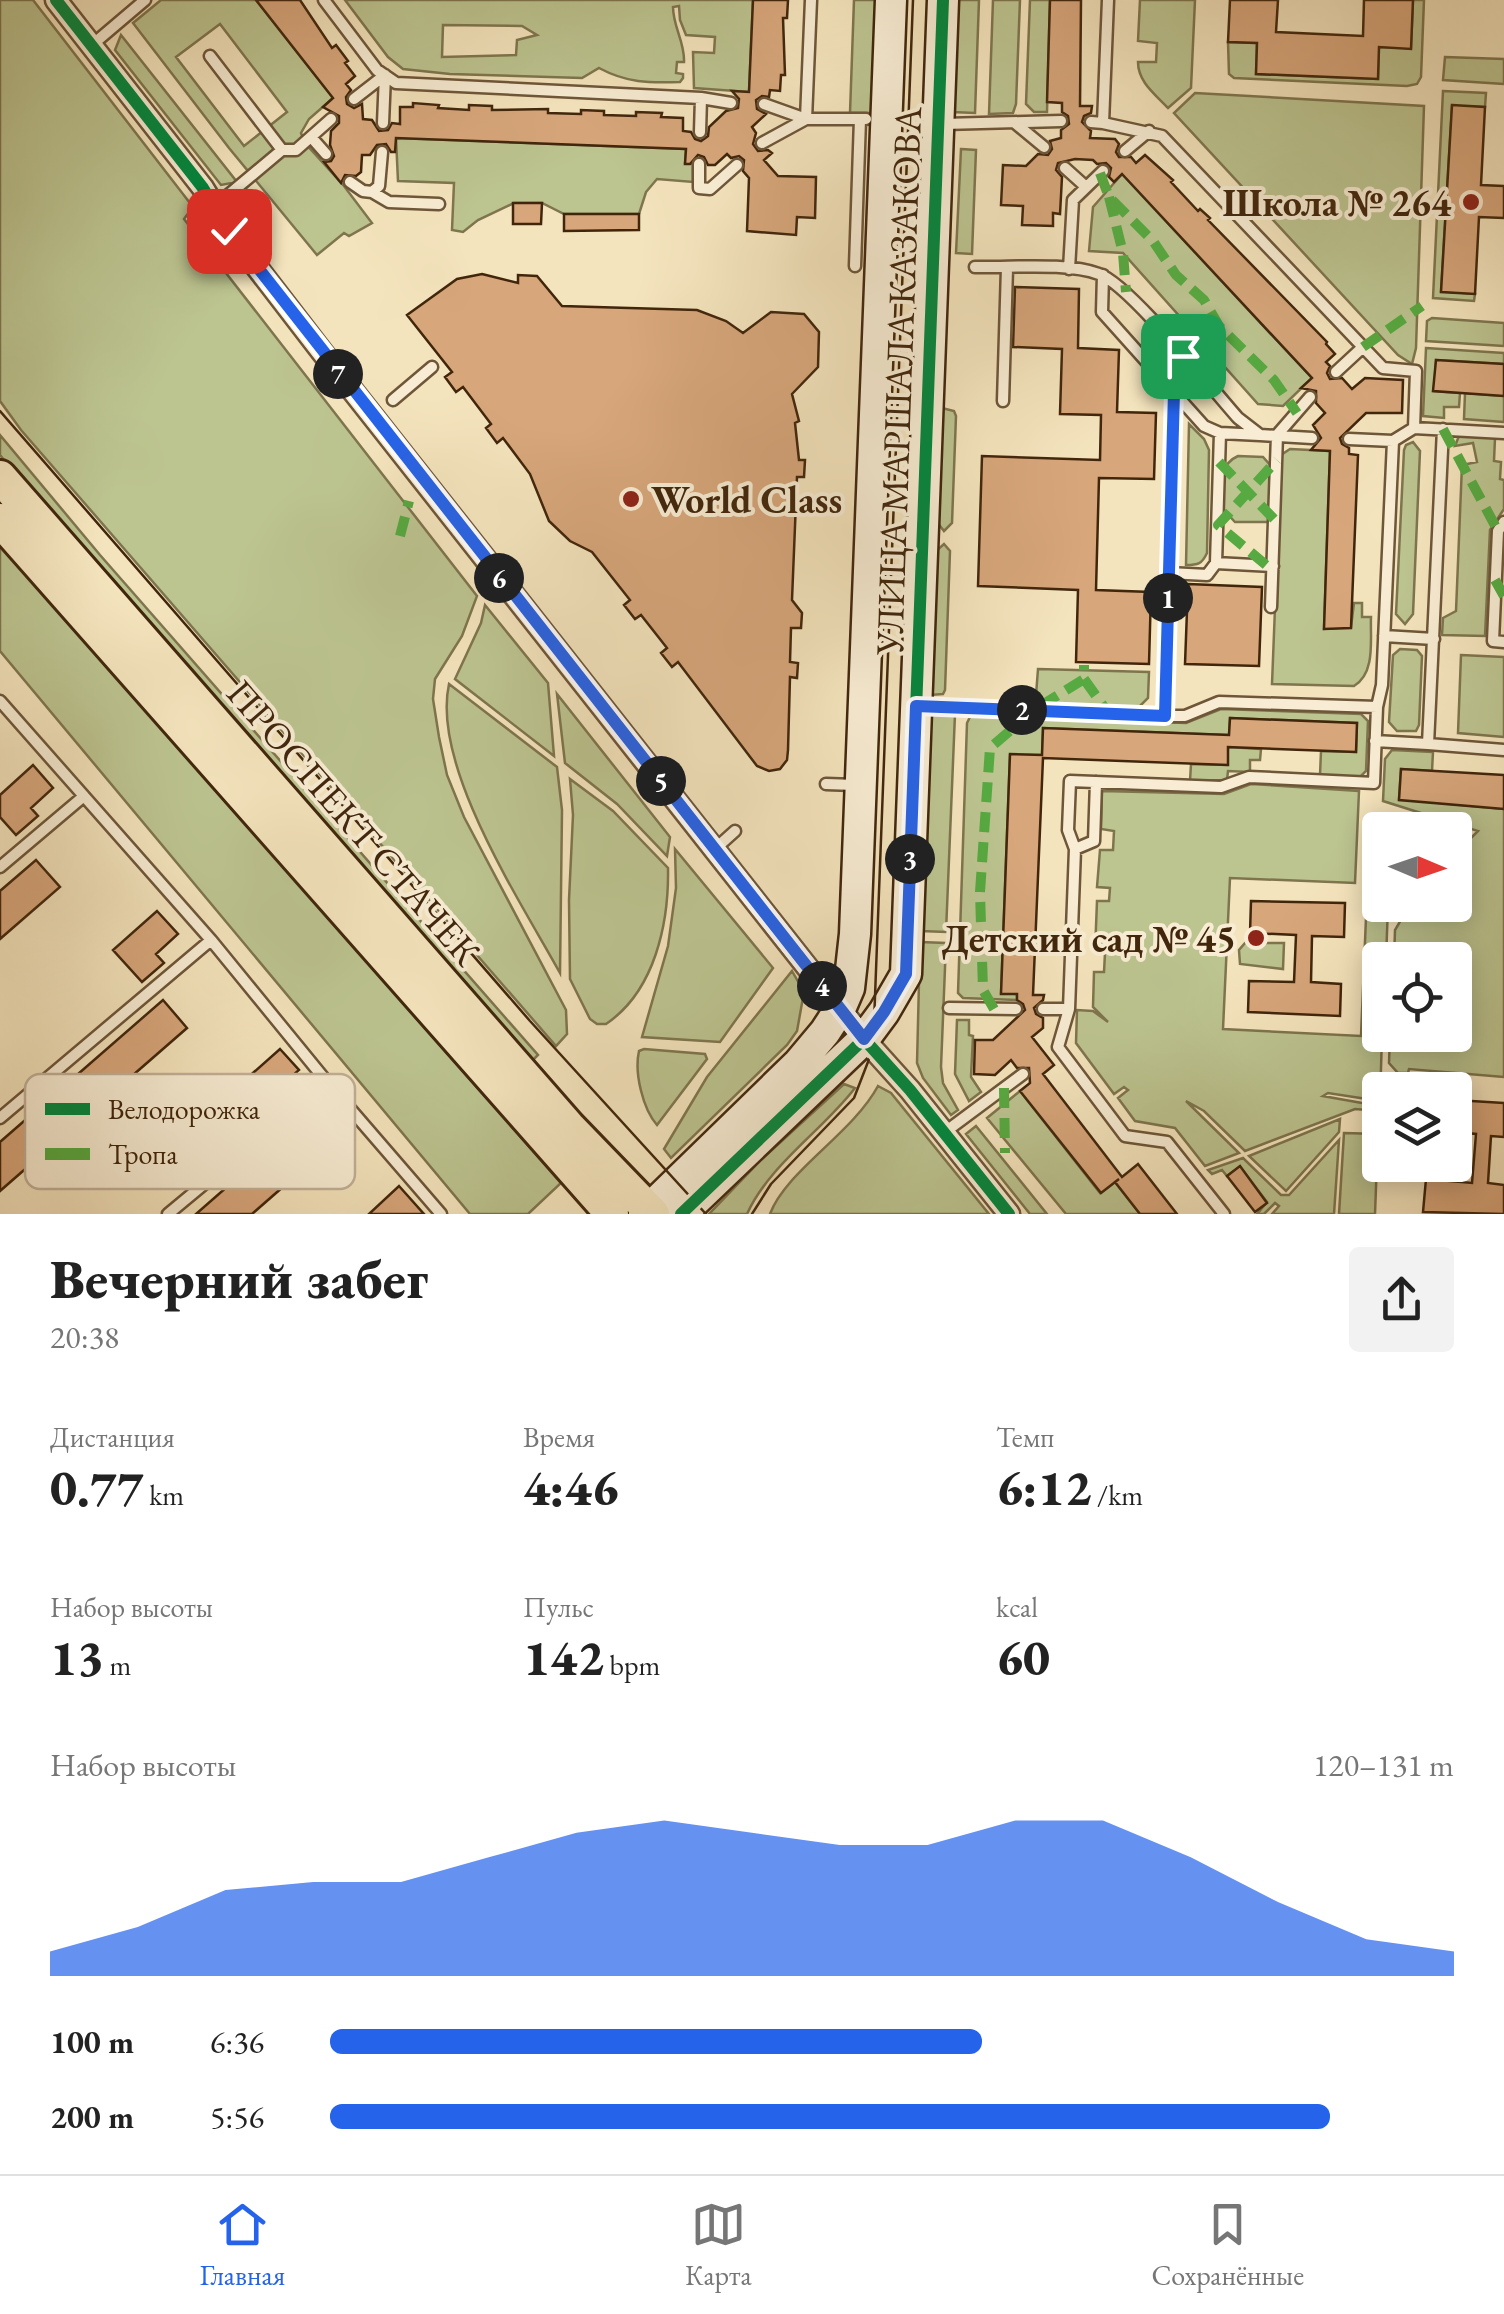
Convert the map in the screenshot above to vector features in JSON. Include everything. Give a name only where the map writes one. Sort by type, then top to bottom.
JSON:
[{"type":"main road","name":"ПРОСПЕКТ СТАЧЕК","points":[[0,478],[569,1127],[657,1213]]},
{"type":"main road","name":"ПРОСПЕКТ СТАЧЕК","points":[[0,520],[612,1214]]},
{"type":"street","points":[[56,0],[203,188],[322,352],[840,1009],[1009,1214]]},
{"type":"street","name":"УЛИЦА МАРШАЛА КАЗАКОВА","points":[[657,1213],[798,1062],[840,1009],[854,960],[874,119],[891,0]]},
{"type":"street","name":"УЛИЦА МАРШАЛА КАЗАКОВА","points":[[657,1213],[864,1039],[906,974],[943,0]]},
{"type":"lane","points":[[92,45],[145,0]]},
{"type":"lane","points":[[324,0],[377,70],[396,83],[700,98],[731,103]]},
{"type":"lane","points":[[806,119],[811,0]]},
{"type":"lane","points":[[1108,0],[1097,122],[1162,136],[1383,368],[1416,371],[1414,428]]},
{"type":"lane","points":[[210,56],[282,150]]},
{"type":"lane","points":[[354,100],[386,75]]},
{"type":"lane","points":[[383,123],[386,75]]},
{"type":"lane","points":[[700,98],[700,132]]},
{"type":"lane","points":[[764,104],[806,119],[874,119],[854,266]]},
{"type":"lane","points":[[214,207],[282,150],[296,150],[331,118]]},
{"type":"lane","points":[[762,143],[806,119]]},
{"type":"lane","points":[[938,124],[1061,121]]},
{"type":"lane","points":[[1016,122],[1044,148]]},
{"type":"lane","points":[[1125,151],[1149,131]]},
{"type":"lane","points":[[310,137],[326,154]]},
{"type":"lane","points":[[372,192],[379,186],[382,152]]},
{"type":"lane","points":[[699,164],[699,188],[710,190],[737,164]]},
{"type":"lane","points":[[1066,168],[1086,186]]},
{"type":"lane","points":[[1069,270],[1074,200],[1104,171]]},
{"type":"lane","points":[[350,182],[389,202],[439,204]]},
{"type":"lane","points":[[975,267],[1103,274],[1126,292],[1238,418],[1260,435]]},
{"type":"lane","points":[[1002,401],[1007,268]]},
{"type":"lane","points":[[1103,274],[1102,312],[1204,426],[1220,433],[1312,438]]},
{"type":"lane","points":[[1336,372],[1363,347]]},
{"type":"lane","points":[[1158,376],[1183,356]]},
{"type":"lane","points":[[392,400],[432,367]]},
{"type":"lane","points":[[1165,716],[1174,392]]},
{"type":"lane","points":[[1271,607],[1278,435],[1310,397]]},
{"type":"lane","points":[[1349,439],[1393,441],[1414,428],[1504,433]]},
{"type":"lane","points":[[1428,744],[1442,429]]},
{"type":"lane","points":[[1169,573],[1207,575],[1216,563],[1220,433]]},
{"type":"lane","points":[[1047,1056],[1058,1046],[1069,1008],[1075,848],[1068,830],[1070,781],[1221,787],[1249,777],[1374,783],[1393,441]]},
{"type":"lane","points":[[1504,522],[1498,531],[1492,641],[1504,642]]},
{"type":"lane","points":[[1216,563],[1272,566]]},
{"type":"lane","points":[[1384,636],[1434,639]]},
{"type":"lane","points":[[0,701],[211,940],[320,1074]]},
{"type":"lane","points":[[916,706],[1165,716],[1185,716],[1219,702],[1377,706]]},
{"type":"lane","points":[[1376,740],[1504,750]]},
{"type":"lane","points":[[1075,848],[1094,841],[1096,782]]},
{"type":"lane","points":[[826,784],[861,785]]},
{"type":"lane","points":[[0,866],[84,796]]},
{"type":"lane","points":[[715,848],[735,831]]},
{"type":"lane","points":[[52,1074],[211,940]]},
{"type":"lane","points":[[949,1008],[1016,1008]]},
{"type":"lane","points":[[1043,1009],[1069,1008]]},
{"type":"lane","points":[[1058,1046],[1125,1136],[1166,1142],[1224,1214]]},
{"type":"lane","points":[[944,1133],[1022,1074]]},
{"type":"lane","points":[[0,1118],[25,1097]]},
{"type":"lane","points":[[355,1114],[441,1214]]},
{"type":"lane","points":[[168,1214],[198,1189]]},
{"type":"green space","points":[[0,0],[33,0],[193,207],[184,219],[477,596],[462,636],[435,679],[433,699],[439,737],[447,775],[464,817],[566,1010],[567,1034],[556,1046],[21,430],[0,401]]},
{"type":"green space","points":[[161,0],[256,0],[333,98],[309,119],[301,133],[305,143],[372,223],[349,236],[344,233],[317,255],[133,23]],"holes":[[[220,24],[287,112],[244,146],[176,57]]]},
{"type":"green space","points":[[345,0],[753,0],[749,92],[694,88],[693,52],[714,53],[715,37],[686,35],[679,6],[673,7],[684,55],[684,62],[677,62],[676,73],[683,74],[680,82],[638,81],[599,68],[582,78],[450,74],[403,69],[388,57]],"holes":[[[443,25],[522,26],[537,35],[517,40],[516,55],[442,57]]]},
{"type":"green space","points":[[854,0],[879,0],[875,113],[850,113]]},
{"type":"green space","points":[[956,0],[979,0],[975,113],[952,112]]},
{"type":"green space","points":[[993,0],[1020,0],[1013,113],[989,114]]},
{"type":"green space","points":[[1030,0],[1050,0],[1047,112],[1034,112],[1026,104]]},
{"type":"green space","points":[[1140,0],[1195,0],[1191,88],[1168,108],[1148,87],[1139,69],[1138,62],[1156,62],[1157,43],[1138,41]]},
{"type":"green space","points":[[1413,0],[1424,0],[1421,77],[1417,84],[1234,78],[1229,74],[1228,42],[1257,43],[1256,74],[1378,79],[1379,47],[1411,48]]},
{"type":"green space","points":[[121,35],[237,182],[221,185],[115,50]]},
{"type":"green space","points":[[1445,57],[1504,59],[1504,84],[1443,80]]},
{"type":"green space","points":[[1443,91],[1486,93],[1485,107],[1452,106],[1441,291],[1475,294],[1474,301],[1433,298]]},
{"type":"green space","points":[[1195,93],[1424,106],[1416,348],[1412,364],[1398,355],[1174,113]]},
{"type":"green space","points":[[396,138],[686,149],[685,163],[693,164],[693,182],[657,179],[646,192],[639,214],[564,214],[542,203],[514,203],[478,220],[463,232],[452,230],[454,183],[398,181]]},
{"type":"green space","points":[[961,149],[976,150],[972,254],[956,253]]},
{"type":"green space","points":[[1122,174],[1312,378],[1283,406],[1258,404],[1123,253],[1089,251],[1093,207]]},
{"type":"green space","points":[[1432,318],[1504,323],[1504,346],[1426,341],[1427,321]]},
{"type":"green space","points":[[1426,348],[1504,353],[1504,364],[1436,360],[1434,391],[1460,393],[1459,407],[1444,407],[1444,418],[1423,416]]},
{"type":"green space","points":[[1465,393],[1504,396],[1504,422],[1464,419]]},
{"type":"green space","points":[[942,408],[954,411],[956,416],[952,523],[944,531],[937,522]]},
{"type":"green space","points":[[1189,424],[1209,450],[1207,553],[1194,565],[1186,565]]},
{"type":"green space","points":[[0,435],[100,555],[538,1055],[530,1063],[21,481],[0,455]]},
{"type":"green space","points":[[1459,436],[1495,438],[1494,461],[1501,462],[1500,479],[1504,480],[1504,509],[1490,530],[1485,636],[1442,635],[1443,618],[1456,611],[1462,465],[1477,462],[1473,443],[1455,446]]},
{"type":"green space","points":[[1413,442],[1420,451],[1413,614],[1405,624],[1396,614],[1404,450]]},
{"type":"green space","points":[[1290,449],[1330,451],[1324,629],[1351,627],[1354,603],[1362,603],[1362,617],[1371,617],[1369,664],[1354,686],[1272,684],[1281,455]]},
{"type":"green space","points":[[1238,456],[1263,457],[1271,466],[1269,522],[1235,522],[1222,508],[1224,471]]},
{"type":"green space","points":[[0,544],[561,1183],[528,1214],[470,1214],[0,651]]},
{"type":"green space","points":[[944,544],[950,551],[945,690],[943,694],[930,695],[936,551]]},
{"type":"green space","points":[[485,605],[548,683],[554,756],[455,679],[481,623]]},
{"type":"green space","points":[[1400,649],[1417,650],[1422,656],[1416,731],[1397,731],[1389,722],[1393,655]]},
{"type":"green space","points":[[1461,655],[1504,657],[1504,737],[1458,733]]},
{"type":"green space","points":[[1038,669],[1149,672],[1148,698],[1139,707],[1044,704],[1036,695]]},
{"type":"green space","points":[[449,684],[557,767],[562,810],[560,973],[503,872],[466,793],[453,754],[447,717]]},
{"type":"green space","points":[[557,694],[670,837],[667,856],[617,804],[565,763]]},
{"type":"green space","points":[[1221,709],[1361,714],[1368,721],[1366,771],[1359,778],[1320,775],[1321,751],[1356,752],[1357,723],[1230,718],[1229,735],[1043,728],[1042,755],[1010,755],[1001,993],[1017,994],[1017,1000],[963,998],[958,993],[967,723],[971,715],[1186,723]]},
{"type":"green space","points":[[955,714],[946,932],[921,931],[929,716]]},
{"type":"green space","points":[[1228,747],[1261,749],[1260,760],[1250,760],[1250,772],[1228,771],[1227,780],[1190,781],[1191,764],[1227,765]]},
{"type":"green space","points":[[1392,750],[1433,752],[1432,771],[1401,769],[1399,799],[1504,809],[1504,1077],[1409,1069],[1397,1072],[1389,1063],[1389,1052],[1472,1052],[1472,942],[1395,942],[1400,922],[1472,922],[1472,837],[1478,831],[1472,829],[1472,812],[1418,812],[1383,801],[1385,759]]},
{"type":"green space","points":[[570,779],[613,811],[668,868],[666,911],[656,954],[636,993],[606,1024],[590,1019],[570,979]]},
{"type":"green space","points":[[1251,784],[1359,791],[1355,883],[1230,878],[1223,1029],[1361,1036],[1362,1012],[1362,1052],[1381,1052],[1381,1072],[1362,1072],[1362,1098],[1328,1093],[1323,1096],[1362,1103],[1362,1110],[1245,1151],[1204,1111],[1186,1101],[1239,1153],[1205,1166],[1175,1128],[1135,1121],[1118,1098],[1128,1090],[1124,1087],[1114,1094],[1076,1043],[1077,1010],[1093,1011],[1108,1022],[1093,1007],[1094,972],[1104,972],[1105,953],[1095,952],[1097,901],[1109,901],[1110,888],[1097,887],[1100,850],[1113,850],[1114,831],[1101,829],[1102,791],[1224,794]]},
{"type":"green space","points":[[675,849],[773,968],[720,1042],[642,1037],[668,946],[676,888]]},
{"type":"green space","points":[[1366,922],[1387,922],[1387,942],[1365,942]]},
{"type":"green space","points":[[920,942],[946,943],[941,1067],[943,1083],[958,1110],[951,1115],[923,1078],[917,1063]]},
{"type":"green space","points":[[1245,943],[1284,943],[1283,969],[1240,964],[1239,950]]},
{"type":"green space","points":[[792,971],[804,992],[797,1031],[671,1158],[664,1149],[707,1077]]},
{"type":"green space","points":[[957,1020],[969,1020],[969,1035],[973,1036],[971,1077],[981,1092],[969,1101],[955,1074]]},
{"type":"green space","points":[[639,1051],[705,1054],[707,1059],[657,1125],[639,1080]]},
{"type":"green space","points":[[844,1084],[855,1088],[769,1179],[747,1214],[709,1214],[761,1160]]},
{"type":"green space","points":[[878,1086],[891,1093],[989,1214],[770,1214],[790,1183],[867,1104]]},
{"type":"green space","points":[[1020,1091],[1100,1193],[1115,1182],[1140,1214],[1066,1214],[987,1118]]},
{"type":"green space","points":[[1340,1119],[1339,1132],[1286,1191],[1249,1156]]},
{"type":"green space","points":[[976,1126],[1047,1214],[1030,1214],[966,1134]]},
{"type":"green space","points":[[1344,1133],[1362,1134],[1362,1182],[1376,1182],[1375,1214],[1339,1214]]},
{"type":"green space","points":[[1339,1140],[1334,1214],[1272,1214],[1279,1206],[1275,1203],[1264,1214],[1257,1214],[1267,1202],[1240,1167],[1227,1176],[1222,1170],[1212,1174],[1208,1170],[1243,1158],[1281,1195],[1289,1195]]},
{"type":"building","points":[[256,0],[300,0],[332,48],[336,45],[348,61],[345,63],[355,76],[346,84],[351,90],[347,104],[354,108],[362,104],[363,119],[372,120],[379,131],[388,130],[392,123],[400,124],[400,107],[413,107],[413,103],[469,110],[469,105],[492,106],[492,110],[548,109],[548,113],[662,113],[661,117],[683,118],[683,131],[691,132],[701,141],[726,111],[738,108],[739,99],[732,91],[749,92],[753,0],[788,0],[787,18],[783,18],[785,75],[781,75],[780,91],[770,90],[769,97],[756,100],[757,109],[766,114],[752,127],[756,133],[753,144],[758,151],[772,153],[764,160],[778,176],[816,177],[815,218],[797,217],[796,235],[747,231],[749,178],[743,171],[744,160],[727,154],[715,165],[708,165],[698,155],[685,164],[686,149],[396,138],[395,152],[386,144],[377,145],[370,155],[362,155],[361,172],[356,176],[345,175],[341,183],[324,162],[334,156],[331,131],[339,123],[339,116],[323,107],[333,98]]},
{"type":"building","points":[[1050,0],[1081,0],[1080,106],[1092,106],[1082,122],[1091,131],[1090,138],[1115,139],[1119,157],[1131,157],[1136,163],[1145,155],[1173,180],[1198,211],[1210,218],[1327,342],[1335,354],[1326,362],[1330,379],[1342,378],[1352,389],[1365,378],[1403,380],[1402,413],[1366,413],[1340,438],[1349,454],[1358,455],[1351,628],[1324,629],[1330,451],[1311,450],[1321,438],[1313,425],[1325,413],[1316,403],[1316,391],[1301,388],[1312,378],[1122,174],[1114,182],[1109,177],[1111,168],[1106,163],[1075,159],[1058,163],[1056,170],[1062,177],[1060,214],[1053,213],[1053,226],[1022,225],[1023,206],[1001,205],[1003,165],[1026,166],[1038,154],[1048,155],[1052,149],[1050,141],[1061,138],[1061,130],[1069,124],[1062,103],[1047,102]]},
{"type":"building","points":[[1230,0],[1278,0],[1276,32],[1363,36],[1364,0],[1413,0],[1411,49],[1379,47],[1378,79],[1256,74],[1257,43],[1228,42]]},
{"type":"building","points":[[1452,105],[1485,107],[1481,185],[1504,186],[1504,218],[1479,217],[1475,294],[1441,292]]},
{"type":"building","points":[[513,203],[542,203],[541,224],[513,224]]},
{"type":"building","points":[[564,214],[639,214],[639,230],[564,231]]},
{"type":"building","points":[[482,274],[518,283],[518,275],[537,276],[562,306],[697,310],[726,321],[743,333],[771,312],[804,314],[819,332],[818,367],[792,394],[799,421],[795,423],[799,460],[805,460],[804,477],[797,477],[792,600],[802,613],[801,628],[791,628],[790,662],[798,663],[797,678],[790,677],[787,760],[780,769],[769,771],[757,766],[678,662],[672,667],[661,653],[667,648],[641,615],[635,619],[624,605],[630,600],[592,552],[570,541],[549,521],[530,474],[503,438],[497,443],[486,428],[491,424],[463,387],[456,392],[445,377],[452,372],[407,315],[457,279]]},
{"type":"building","points":[[1015,287],[1079,289],[1078,348],[1119,350],[1117,412],[1156,413],[1154,479],[1099,478],[1096,590],[1151,592],[1149,664],[1076,662],[1078,590],[978,586],[982,456],[1100,460],[1101,415],[1060,414],[1062,349],[1013,347]]},
{"type":"building","points":[[1436,360],[1504,364],[1504,396],[1433,391]]},
{"type":"building","points":[[1188,584],[1262,587],[1259,666],[1185,664]]},
{"type":"building","points":[[1230,718],[1357,723],[1356,752],[1228,747],[1228,765],[1043,758],[1033,995],[1044,995],[1034,1008],[1043,1018],[1043,1028],[1032,1037],[1054,1065],[1043,1074],[1122,1177],[1138,1164],[1177,1214],[1140,1214],[1115,1182],[1101,1193],[1020,1091],[1030,1083],[1029,1068],[1017,1068],[1011,1060],[995,1075],[974,1074],[975,1040],[993,1040],[1025,1010],[1017,994],[1001,994],[1010,754],[1042,755],[1043,728],[1229,735]]},
{"type":"building","points":[[33,765],[53,788],[31,808],[38,816],[16,835],[0,817],[0,795]]},
{"type":"building","points":[[1401,769],[1504,775],[1504,809],[1399,800]]},
{"type":"building","points":[[36,860],[60,887],[0,939],[0,891]]},
{"type":"building","points":[[1251,901],[1345,903],[1344,937],[1312,936],[1311,982],[1341,984],[1340,1016],[1248,1012],[1249,981],[1294,982],[1296,935],[1250,933]]},
{"type":"building","points":[[157,911],[178,934],[156,954],[164,963],[142,982],[113,950]]},
{"type":"building","points":[[163,1000],[187,1028],[134,1074],[78,1074]]},
{"type":"building","points":[[280,1049],[299,1070],[294,1074],[252,1074]]},
{"type":"building","points":[[1472,1101],[1504,1103],[1504,1137],[1491,1136],[1488,1183],[1504,1185],[1504,1214],[1423,1212],[1426,1182],[1472,1183],[1476,1134],[1472,1134]]},
{"type":"building","points":[[25,1120],[25,1169],[0,1191],[0,1142]]},
{"type":"building","points":[[1240,1166],[1267,1203],[1255,1212],[1227,1176]]},
{"type":"building","points":[[399,1186],[424,1214],[369,1214]]},
{"type":"building","points":[[225,1189],[281,1189],[252,1214],[196,1214]]},
{"type":"tram line","points":[[752,1214],[771,1184],[854,1098],[873,1049],[913,0]]},
{"type":"tram line","points":[[0,411],[530,1021],[706,1214]]},
{"type":"marked path","points":[[1100,173],[1109,197],[1153,241],[1176,275],[1204,300],[1219,326],[1274,380],[1297,413]]},
{"type":"marked path","points":[[1109,197],[1123,253],[1126,292]]},
{"type":"marked path","points":[[1363,347],[1422,306]]},
{"type":"marked path","points":[[1443,429],[1498,531]]},
{"type":"marked path","points":[[1266,565],[1218,525],[1277,460]]},
{"type":"marked path","points":[[1219,462],[1274,519]]},
{"type":"marked path","points":[[400,536],[409,501]]},
{"type":"marked path","points":[[1495,580],[1504,596]]},
{"type":"marked path","points":[[994,1009],[983,990],[980,892],[990,748],[1034,710],[1084,679],[1084,665]]},
{"type":"marked path","points":[[1084,679],[1109,714]]},
{"type":"marked path","points":[[1004,1088],[1005,1153]]},
{"type":"cycle path","points":[[56,0],[203,188],[229,231],[322,352],[864,1039],[1009,1214]]},
{"type":"cycle path","points":[[681,1214],[864,1039],[906,974],[943,0]]},
{"type":"place","name":"Школа № 264","points":[[1471,202]]},
{"type":"place","name":"World Class","points":[[631,499]]},
{"type":"place","name":"Детский сад № 45","points":[[1256,938]]},
{"type":"route","points":[[229,231],[864,1039],[906,974],[916,706],[1165,716],[1174,392],[1158,376],[1183,356]]}]
